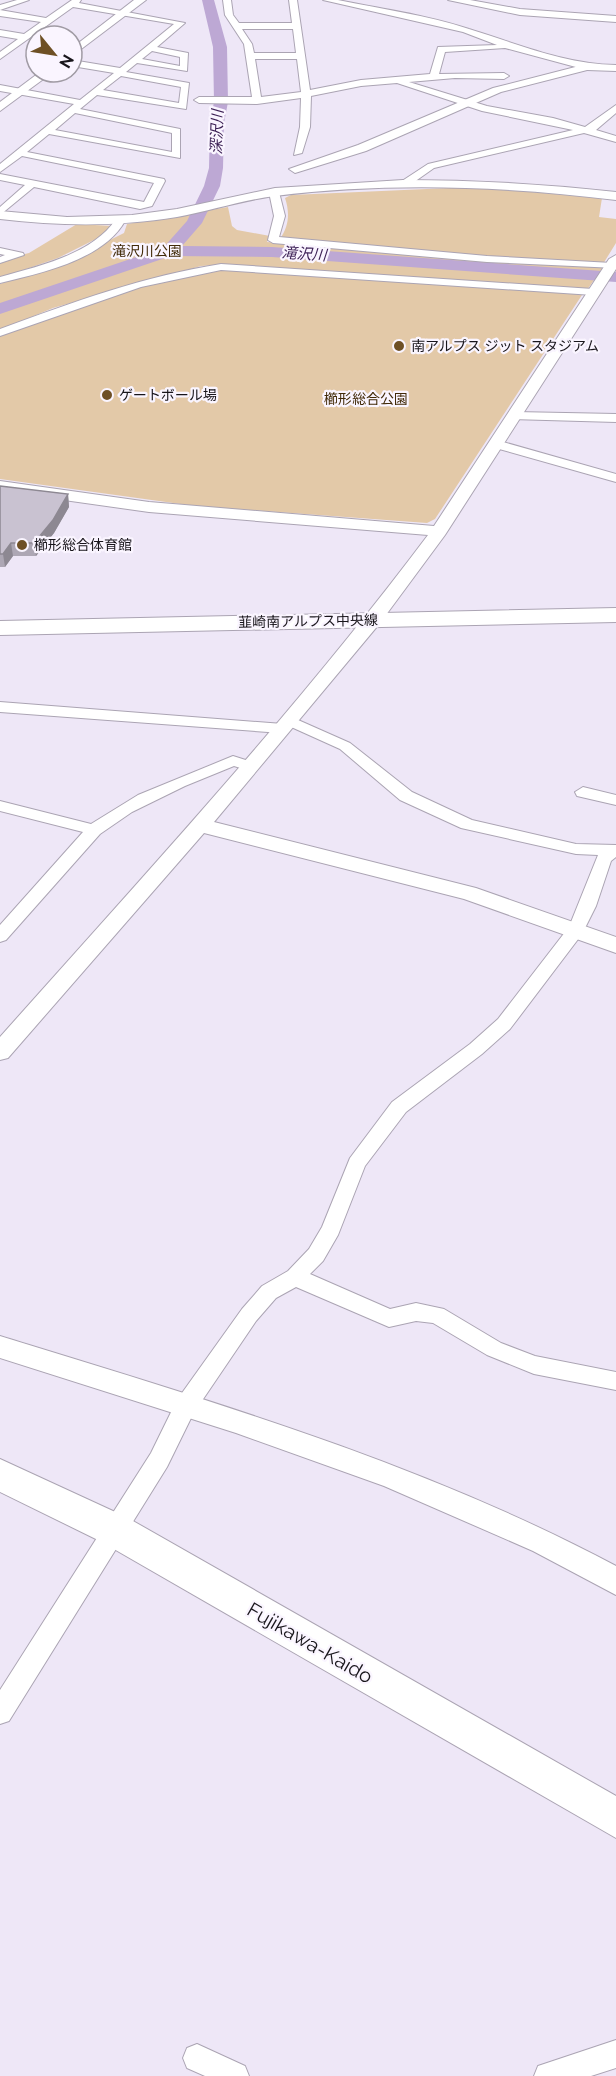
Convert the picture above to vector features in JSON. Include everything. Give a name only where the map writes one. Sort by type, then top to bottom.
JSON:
[{"type":"main road","name":"韮崎南アルプス中央線","points":[[0,628],[616,615]]},
{"type":"main road","name":"Fujikawa-Kaido","points":[[0,1475],[113,1529],[616,1818]]},
{"type":"street","points":[[0,11],[25,0]]},
{"type":"street","points":[[84,44],[141,0]]},
{"type":"street","points":[[227,0],[229,15],[245,35],[257,101]]},
{"type":"street","points":[[293,0],[306,95],[305,128],[297,153],[287,172],[272,185],[280,211],[280,223],[273,240],[437,255],[613,264]]},
{"type":"street","points":[[327,0],[465,30],[510,59]]},
{"type":"street","points":[[378,0],[391,14]]},
{"type":"street","points":[[453,0],[520,12],[616,19]]},
{"type":"street","points":[[0,169],[181,23],[74,2],[43,24]]},
{"type":"street","points":[[0,11],[47,21]]},
{"type":"street","points":[[238,26],[297,26]]},
{"type":"street","points":[[0,33],[24,37]]},
{"type":"street","points":[[0,55],[24,38]]},
{"type":"street","points":[[135,60],[184,69],[185,54],[150,48]]},
{"type":"street","points":[[434,76],[441,49],[510,59],[616,68]]},
{"type":"street","points":[[250,57],[300,56]]},
{"type":"street","points":[[199,100],[257,101],[306,95],[361,83],[434,76],[510,59]]},
{"type":"street","points":[[497,90],[510,59]]},
{"type":"street","points":[[84,65],[186,85],[183,107],[96,92]]},
{"type":"street","points":[[287,172],[362,148],[497,90],[587,67]]},
{"type":"street","points":[[394,80],[465,103],[553,121],[580,131],[616,139]]},
{"type":"street","points":[[0,108],[31,84]]},
{"type":"street","points":[[0,88],[82,103]]},
{"type":"street","points":[[403,186],[431,166],[593,128],[616,108]]},
{"type":"street","points":[[46,131],[177,156],[177,131],[72,110]]},
{"type":"street","points":[[0,177],[140,206],[148,204],[160,181],[20,153]]},
{"type":"street","points":[[0,213],[32,184]]},
{"type":"street","points":[[0,213],[51,222],[120,220],[176,213],[274,192],[403,186],[504,184],[616,196]]},
{"type":"street","points":[[0,280],[60,261],[100,241],[116,232],[120,220]]},
{"type":"street","points":[[0,251],[19,255],[0,260]]},
{"type":"street","points":[[0,1052],[200,825],[374,619],[439,531],[613,264]]},
{"type":"street","points":[[0,333],[123,290],[181,273],[221,267],[616,294]]},
{"type":"street","points":[[515,416],[616,418]]},
{"type":"street","points":[[496,444],[616,478]]},
{"type":"street","points":[[0,486],[149,507],[439,531]]},
{"type":"street","points":[[0,707],[126,714],[226,726],[285,725],[345,746],[406,796],[467,824],[576,849],[614,851]]},
{"type":"street","points":[[0,936],[94,830],[113,815],[147,796],[233,760],[250,766]]},
{"type":"street","points":[[583,792],[616,800]]},
{"type":"street","points":[[0,806],[94,830]]},
{"type":"street","points":[[200,825],[468,893],[616,945]]},
{"type":"street","points":[[0,1712],[113,1529],[159,1460],[185,1407],[255,1307],[269,1292],[296,1277],[316,1255],[331,1229],[357,1163],[399,1107],[476,1049],[504,1024],[576,930],[588,906],[604,859],[614,851]]},
{"type":"street","points":[[296,1277],[388,1318],[416,1312],[437,1315],[494,1349],[534,1365],[616,1381]]},
{"type":"street","points":[[0,1347],[363,1464],[430,1490],[547,1544],[616,1581]]},
{"type":"street","points":[[548,2076],[616,2054]]},
{"type":"street","points":[[197,2058],[235,2076]]},
{"type":"green space","points":[[472,187],[602,198],[599,217],[616,219],[616,243],[603,264],[488,257],[280,239],[288,219],[285,198],[291,195]]},
{"type":"green space","name":"滝沢川公園","points":[[228,207],[232,226],[237,230],[270,236],[267,242],[491,261],[603,267],[587,290],[218,265],[201,266],[53,308],[0,330],[0,284],[74,258],[124,233],[127,224]]},
{"type":"green space","points":[[77,224],[113,226],[110,232],[58,258],[0,278],[0,260],[29,253]]},
{"type":"green space","name":"櫛形総合公園","points":[[219,269],[580,293],[582,295],[435,519],[427,523],[195,506],[0,479],[0,335],[135,287],[191,273]]},
{"type":"building","name":"櫛形総合体育館","points":[[0,486],[68,494],[53,520],[34,543],[11,543],[3,554],[0,554]]},
{"type":"waterway","name":"深沢川","points":[[169,251],[194,223],[212,186],[216,168],[217,123],[221,102],[220,47],[208,0]]},
{"type":"waterway","name":"滝沢川","points":[[0,309],[169,251]]},
{"type":"waterway","name":"滝沢川","points":[[169,251],[272,252],[507,271],[616,277]]},
{"type":"place","name":"南アルプス ジット スタジアム","points":[[399,346]]},
{"type":"place","name":"ゲートボール場","points":[[107,395]]},
{"type":"place","name":"櫛形総合体育館","points":[[22,545]]}]
